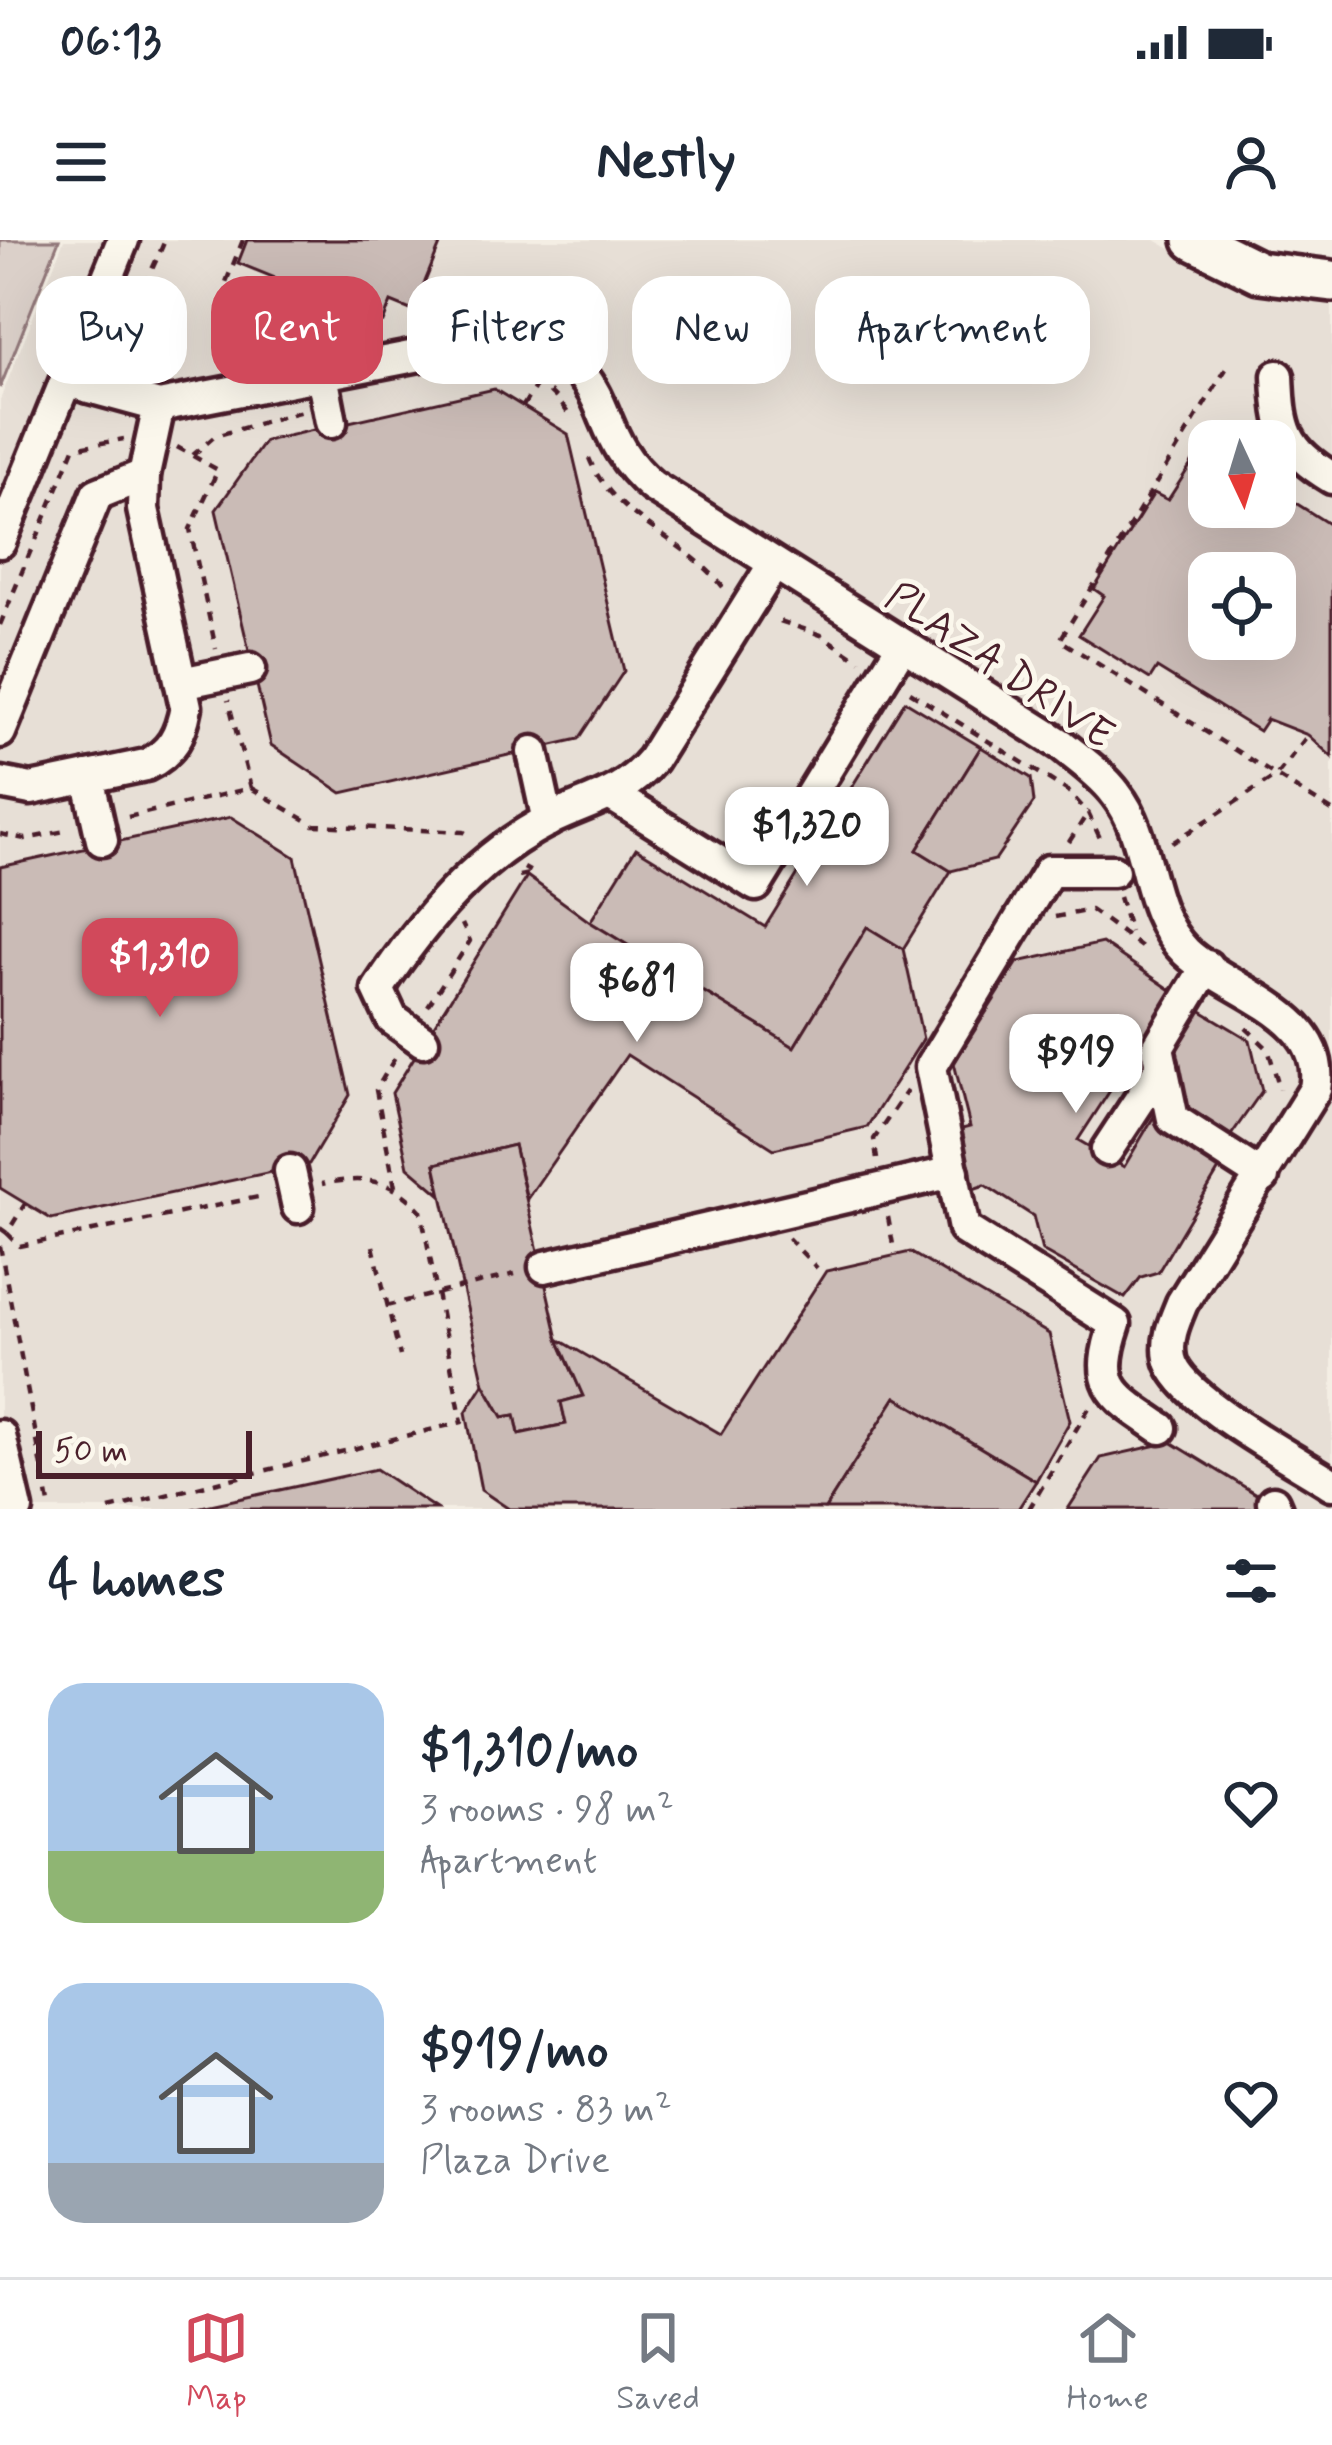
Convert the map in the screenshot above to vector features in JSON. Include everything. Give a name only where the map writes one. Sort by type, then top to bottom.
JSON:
[{"type":"main road","points":[[1194,240],[1259,272],[1332,281]]},
{"type":"street","points":[[109,276],[123,240]]},
{"type":"street","name":"PLAZA DRIVE","points":[[95,384],[159,393],[323,389],[523,335],[548,345],[591,380],[628,466],[901,647],[1062,745],[1106,784],[1119,796],[1162,922],[1187,953],[1300,1030],[1316,1056],[1315,1089],[1182,1303],[1171,1332],[1170,1358],[1192,1392],[1332,1484]]},
{"type":"street","points":[[1278,376],[1279,410],[1290,447],[1332,478]]},
{"type":"street","points":[[0,542],[65,384]]},
{"type":"street","points":[[0,782],[31,789],[164,757],[182,730],[186,707],[143,508],[159,393]]},
{"type":"street","points":[[0,732],[97,494],[144,475]]},
{"type":"street","points":[[417,1037],[392,1019],[378,989],[419,926],[456,888],[509,866],[548,820],[613,796],[652,760],[774,564]]},
{"type":"street","points":[[613,796],[756,885],[901,647]]},
{"type":"street","points":[[181,683],[250,669]]},
{"type":"street","points":[[532,752],[548,820]]},
{"type":"street","points":[[88,777],[102,840]]},
{"type":"street","points":[[1142,864],[1049,872],[932,1067],[964,1229],[1115,1324],[1102,1360],[1106,1380],[1117,1398],[1161,1427]]},
{"type":"street","points":[[1207,966],[1158,1047],[1173,1118],[1263,1177]]},
{"type":"street","points":[[1107,1150],[1162,1066]]},
{"type":"street","points":[[545,1267],[953,1172]]},
{"type":"street","points":[[0,1436],[17,1509]]},
{"type":"path","points":[[159,393],[135,355],[130,327],[165,240]]},
{"type":"path","points":[[228,276],[243,240]]},
{"type":"path","points":[[1226,368],[1060,640],[1332,811]]},
{"type":"path","points":[[193,455],[215,436],[323,389],[321,384]]},
{"type":"path","points":[[523,406],[537,384]]},
{"type":"path","points":[[780,621],[821,635],[1068,791],[1142,864]]},
{"type":"path","points":[[1132,937],[1142,864],[1276,776],[1308,735]]},
{"type":"path","points":[[1049,872],[1106,784]]},
{"type":"path","points":[[251,788],[314,825],[464,832],[509,866]]},
{"type":"path","points":[[1142,864],[1172,844]]},
{"type":"path","points":[[396,1190],[376,1090],[417,1037],[470,941],[458,917]]},
{"type":"path","points":[[894,1250],[874,1138],[920,1072],[932,1067]]},
{"type":"path","points":[[25,1204],[3,1230],[20,1246],[295,1189],[373,1178],[421,1211],[441,1292],[462,1422],[109,1509]]},
{"type":"path","points":[[776,1212],[786,1235],[817,1268]]},
{"type":"path","points":[[0,1246],[50,1509]]},
{"type":"path","points":[[374,1246],[400,1356]]},
{"type":"path","points":[[386,1306],[545,1267]]},
{"type":"path","points":[[1029,1509],[1106,1380]]},
{"type":"shaded area","points":[[0,240],[59,240],[45,276],[36,276],[36,298],[0,388]]},
{"type":"shaded area","points":[[64,240],[1155,240],[1236,286],[1332,300],[1332,1509],[0,1509],[0,400],[36,310],[36,384],[187,384],[187,276],[50,276]]},
{"type":"building","points":[[247,240],[442,240],[427,276],[407,276],[407,309],[391,302],[383,322],[383,276],[270,276],[238,263]]},
{"type":"building","points":[[494,389],[568,434],[624,671],[579,739],[342,793],[271,745],[216,510],[265,441]]},
{"type":"building","points":[[1188,469],[1188,528],[1296,528],[1296,503],[1332,526],[1332,757],[1308,735],[1267,719],[1259,731],[1157,668],[1150,679],[1079,635],[1104,596],[1094,589],[1154,493],[1168,500]]},
{"type":"building","points":[[905,701],[981,747],[917,850],[951,871],[903,949],[867,927],[794,1047],[590,922],[636,848],[765,927]]},
{"type":"building","points":[[981,747],[1031,778],[1034,802],[995,860],[951,871],[917,850]]},
{"type":"building","points":[[231,817],[295,857],[350,1095],[309,1164],[51,1219],[0,1188],[0,867]]},
{"type":"building","points":[[527,876],[590,922],[794,1047],[867,927],[903,949],[923,1039],[867,1127],[774,1149],[627,1055],[527,1199],[514,1145],[435,1164],[441,1195],[408,1167],[392,1093]]},
{"type":"building","points":[[1102,943],[1174,992],[1078,1140],[1124,1167],[1153,1118],[1223,1163],[1158,1272],[1141,1277],[1125,1298],[1042,1251],[1033,1216],[985,1185],[973,1189],[958,1130],[970,1127],[954,1063],[1018,962]]},
{"type":"building","points":[[1195,1007],[1250,1040],[1262,1091],[1229,1138],[1190,1115],[1173,1038]]},
{"type":"building","points":[[514,1145],[558,1339],[583,1396],[561,1402],[566,1424],[519,1434],[515,1415],[503,1417],[484,1384],[435,1164]]},
{"type":"building","points":[[910,1252],[1049,1334],[1070,1421],[1036,1481],[896,1397],[825,1509],[509,1509],[481,1490],[466,1412],[484,1384],[503,1417],[515,1415],[519,1434],[566,1424],[561,1402],[583,1396],[558,1339],[721,1434],[826,1271]]},
{"type":"building","points":[[896,1397],[1036,1481],[1018,1509],[825,1509]]},
{"type":"building","points":[[1171,1442],[1261,1497],[1264,1509],[1068,1509],[1101,1458]]},
{"type":"building","points":[[376,1469],[436,1509],[192,1509]]}]
